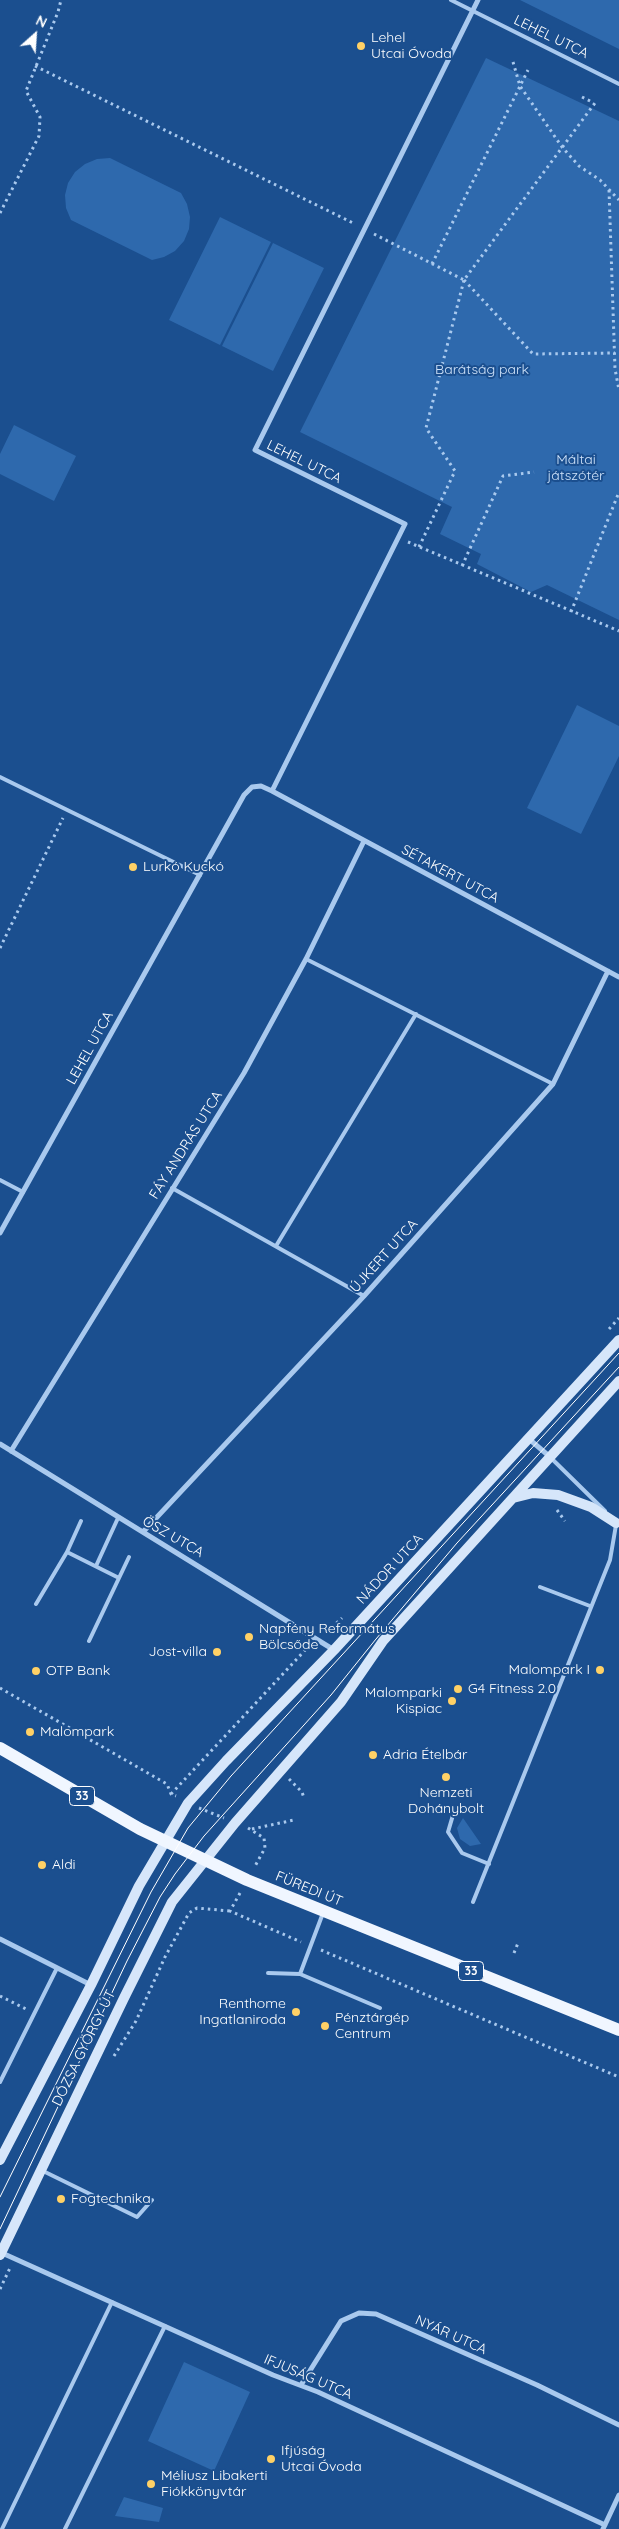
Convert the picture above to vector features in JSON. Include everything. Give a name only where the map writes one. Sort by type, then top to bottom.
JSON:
[{"type":"main road","name":"FÜREDI ÚT","points":[[0,1748],[140,1829],[247,1880],[619,2030]]},
{"type":"street","name":"LEHEL UTCA","points":[[398,537],[405,524],[254,450],[478,0]]},
{"type":"street","points":[[272,791],[398,537]]},
{"type":"street","name":"LEHEL UTCA","points":[[0,1232],[244,795],[252,787],[261,786],[272,791]]},
{"type":"street","name":"SÉTAKERT UTCA","points":[[272,791],[619,977]]},
{"type":"street","name":"FÁY ANDRÁS UTCA","points":[[11,1451],[244,1073],[306,959],[364,841]]},
{"type":"street","name":"ÚJKERT UTCA","points":[[143,1532],[364,1296],[554,1084],[608,971]]},
{"type":"street","name":"NÁDOR UTCA","points":[[166,1841],[188,1804],[203,1786],[334,1650],[619,1340]]},
{"type":"street","points":[[205,1860],[341,1702],[382,1641],[619,1381]]},
{"type":"street","points":[[529,1438],[549,1456]]},
{"type":"street","name":"ÖSZ UTCA","points":[[0,1444],[334,1650]]},
{"type":"street","points":[[513,1498],[533,1493],[558,1495],[591,1507],[618,1524]]},
{"type":"street","name":"DÓZSA GYÖRGY ÚT","points":[[0,2160],[91,1985],[139,1886],[166,1841]]},
{"type":"street","name":"DÓZSA GYÖRGY ÚT","points":[[1,2253],[172,1902],[205,1860]]},
{"type":"street","points":[[0,1939],[91,1985]]},
{"type":"street","name":"IFJUSÁG UTCA","points":[[1,2253],[272,2375],[301,2385],[604,2527]]},
{"type":"street","name":"NYÁR UTCA","points":[[301,2385],[341,2321],[359,2313],[376,2314],[537,2385],[619,2425]]},
{"type":"street","points":[[604,2527],[619,2495]]},
{"type":"lane","name":"LEHEL UTCA","points":[[450,0],[619,84]]},
{"type":"lane","points":[[0,777],[200,875]]},
{"type":"lane","points":[[306,959],[554,1084]]},
{"type":"lane","points":[[276,1246],[416,1014]]},
{"type":"lane","points":[[0,1180],[23,1192]]},
{"type":"lane","points":[[172,1188],[364,1296]]},
{"type":"lane","points":[[473,1902],[610,1560],[618,1524],[549,1456]]},
{"type":"lane","points":[[96,1566],[118,1518]]},
{"type":"lane","points":[[36,1604],[67,1552],[81,1521]]},
{"type":"lane","points":[[67,1552],[119,1578]]},
{"type":"lane","points":[[89,1641],[129,1557]]},
{"type":"lane","points":[[540,1586],[590,1606]]},
{"type":"lane","points":[[453,1814],[448,1832],[462,1852],[489,1864]]},
{"type":"lane","points":[[300,1974],[324,1911]]},
{"type":"lane","points":[[0,2082],[57,1968]]},
{"type":"lane","points":[[268,1973],[300,1974],[380,2008]]},
{"type":"lane","points":[[41,2170],[137,2217],[152,2200]]},
{"type":"lane","points":[[2,2529],[112,2302]]},
{"type":"lane","points":[[65,2529],[165,2326]]},
{"type":"path","points":[[0,213],[39,136],[40,117],[26,91],[58,12],[61,0]]},
{"type":"path","points":[[513,62],[520,86],[562,148],[579,166],[600,180],[619,200]]},
{"type":"path","points":[[35,66],[464,280],[533,354],[615,353]]},
{"type":"path","points":[[432,264],[528,70]]},
{"type":"path","points":[[419,547],[455,471],[426,428],[464,280],[594,102],[582,97]]},
{"type":"path","points":[[609,190],[615,353],[619,390]]},
{"type":"path","points":[[462,566],[504,476],[534,472]]},
{"type":"path","points":[[571,612],[619,492]]},
{"type":"path","points":[[398,537],[462,566],[619,631]]},
{"type":"path","points":[[0,948],[67,810]]},
{"type":"path","points":[[606,1332],[619,1318]]},
{"type":"path","points":[[172,1794],[317,1638],[328,1631],[347,1613]]},
{"type":"path","points":[[0,1688],[167,1784]]},
{"type":"path","points":[[289,1778],[302,1792],[304,1798]]},
{"type":"path","points":[[203,1810],[221,1817]]},
{"type":"path","points":[[230,1911],[265,1848],[264,1838],[251,1830],[294,1820]]},
{"type":"path","points":[[113,2057],[136,2021],[165,1957],[189,1913],[197,1908],[230,1911],[619,2077]]},
{"type":"path","points":[[514,1953],[518,1943]]},
{"type":"path","points":[[0,1996],[34,2014]]},
{"type":"path","points":[[0,2289],[14,2258]]},
{"type":"green space","points":[[520,0],[619,0],[619,49]]},
{"type":"green space","name":"Barátság park","points":[[486,58],[619,121],[619,620],[547,585],[531,592],[477,564],[481,554],[440,534],[452,507],[300,432]]},
{"type":"green space","points":[[110,158],[181,193],[187,204],[190,217],[189,229],[184,241],[175,251],[164,257],[152,260],[71,220],[66,208],[65,195],[68,183],[75,172],[85,164],[97,159]]},
{"type":"green space","points":[[220,217],[271,242],[220,345],[169,320]]},
{"type":"green space","points":[[273,243],[324,268],[273,371],[222,346]]},
{"type":"green space","points":[[14,425],[76,456],[54,501],[0,474],[0,454]]},
{"type":"green space","points":[[577,705],[619,726],[619,756],[581,834],[527,808]]},
{"type":"green space","points":[[463,1818],[481,1844],[470,1846],[460,1839],[457,1828]]},
{"type":"green space","points":[[184,2362],[250,2392],[214,2471],[148,2441]]},
{"type":"green space","points":[[124,2497],[163,2508],[159,2522],[115,2516]]},
{"type":"tram line","points":[[0,2197],[151,1892],[188,1828],[231,1776],[619,1353]]},
{"type":"tram line","points":[[0,2229],[127,1961],[160,1897],[175,1874],[204,1836],[331,1695],[457,1543],[619,1367]]},
{"type":"place","name":"Lehel Utcai Óvoda","points":[[361,46]]},
{"type":"place","name":"Lurkó Kuckó","points":[[133,867]]},
{"type":"place","name":"Napfény Református Bölcsőde","points":[[249,1637]]},
{"type":"place","name":"Jost-villa","points":[[217,1652]]},
{"type":"place","name":"Malompark I","points":[[600,1670]]},
{"type":"place","name":"OTP Bank","points":[[36,1671]]},
{"type":"place","name":"G4 Fitness 2.0","points":[[458,1689]]},
{"type":"place","name":"Malomparki Kispiac","points":[[452,1701]]},
{"type":"place","name":"Malompark","points":[[30,1732]]},
{"type":"place","name":"Adria Ételbár","points":[[373,1755]]},
{"type":"place","name":"Nemzeti Dohánybolt","points":[[446,1777]]},
{"type":"place","name":"Aldi","points":[[42,1865]]},
{"type":"place","name":"Renthome Ingatlaniroda","points":[[296,2012]]},
{"type":"place","name":"Pénztárgép Centrum","points":[[325,2026]]},
{"type":"place","name":"Fogtechnika","points":[[61,2199]]},
{"type":"place","name":"Ifjúság Utcai Óvoda","points":[[271,2459]]},
{"type":"place","name":"Méliusz Libakerti Fiókkönyvtár","points":[[151,2484]]},
{"type":"park label","name":"Máltai játszótér","points":[[576,468]]}]
